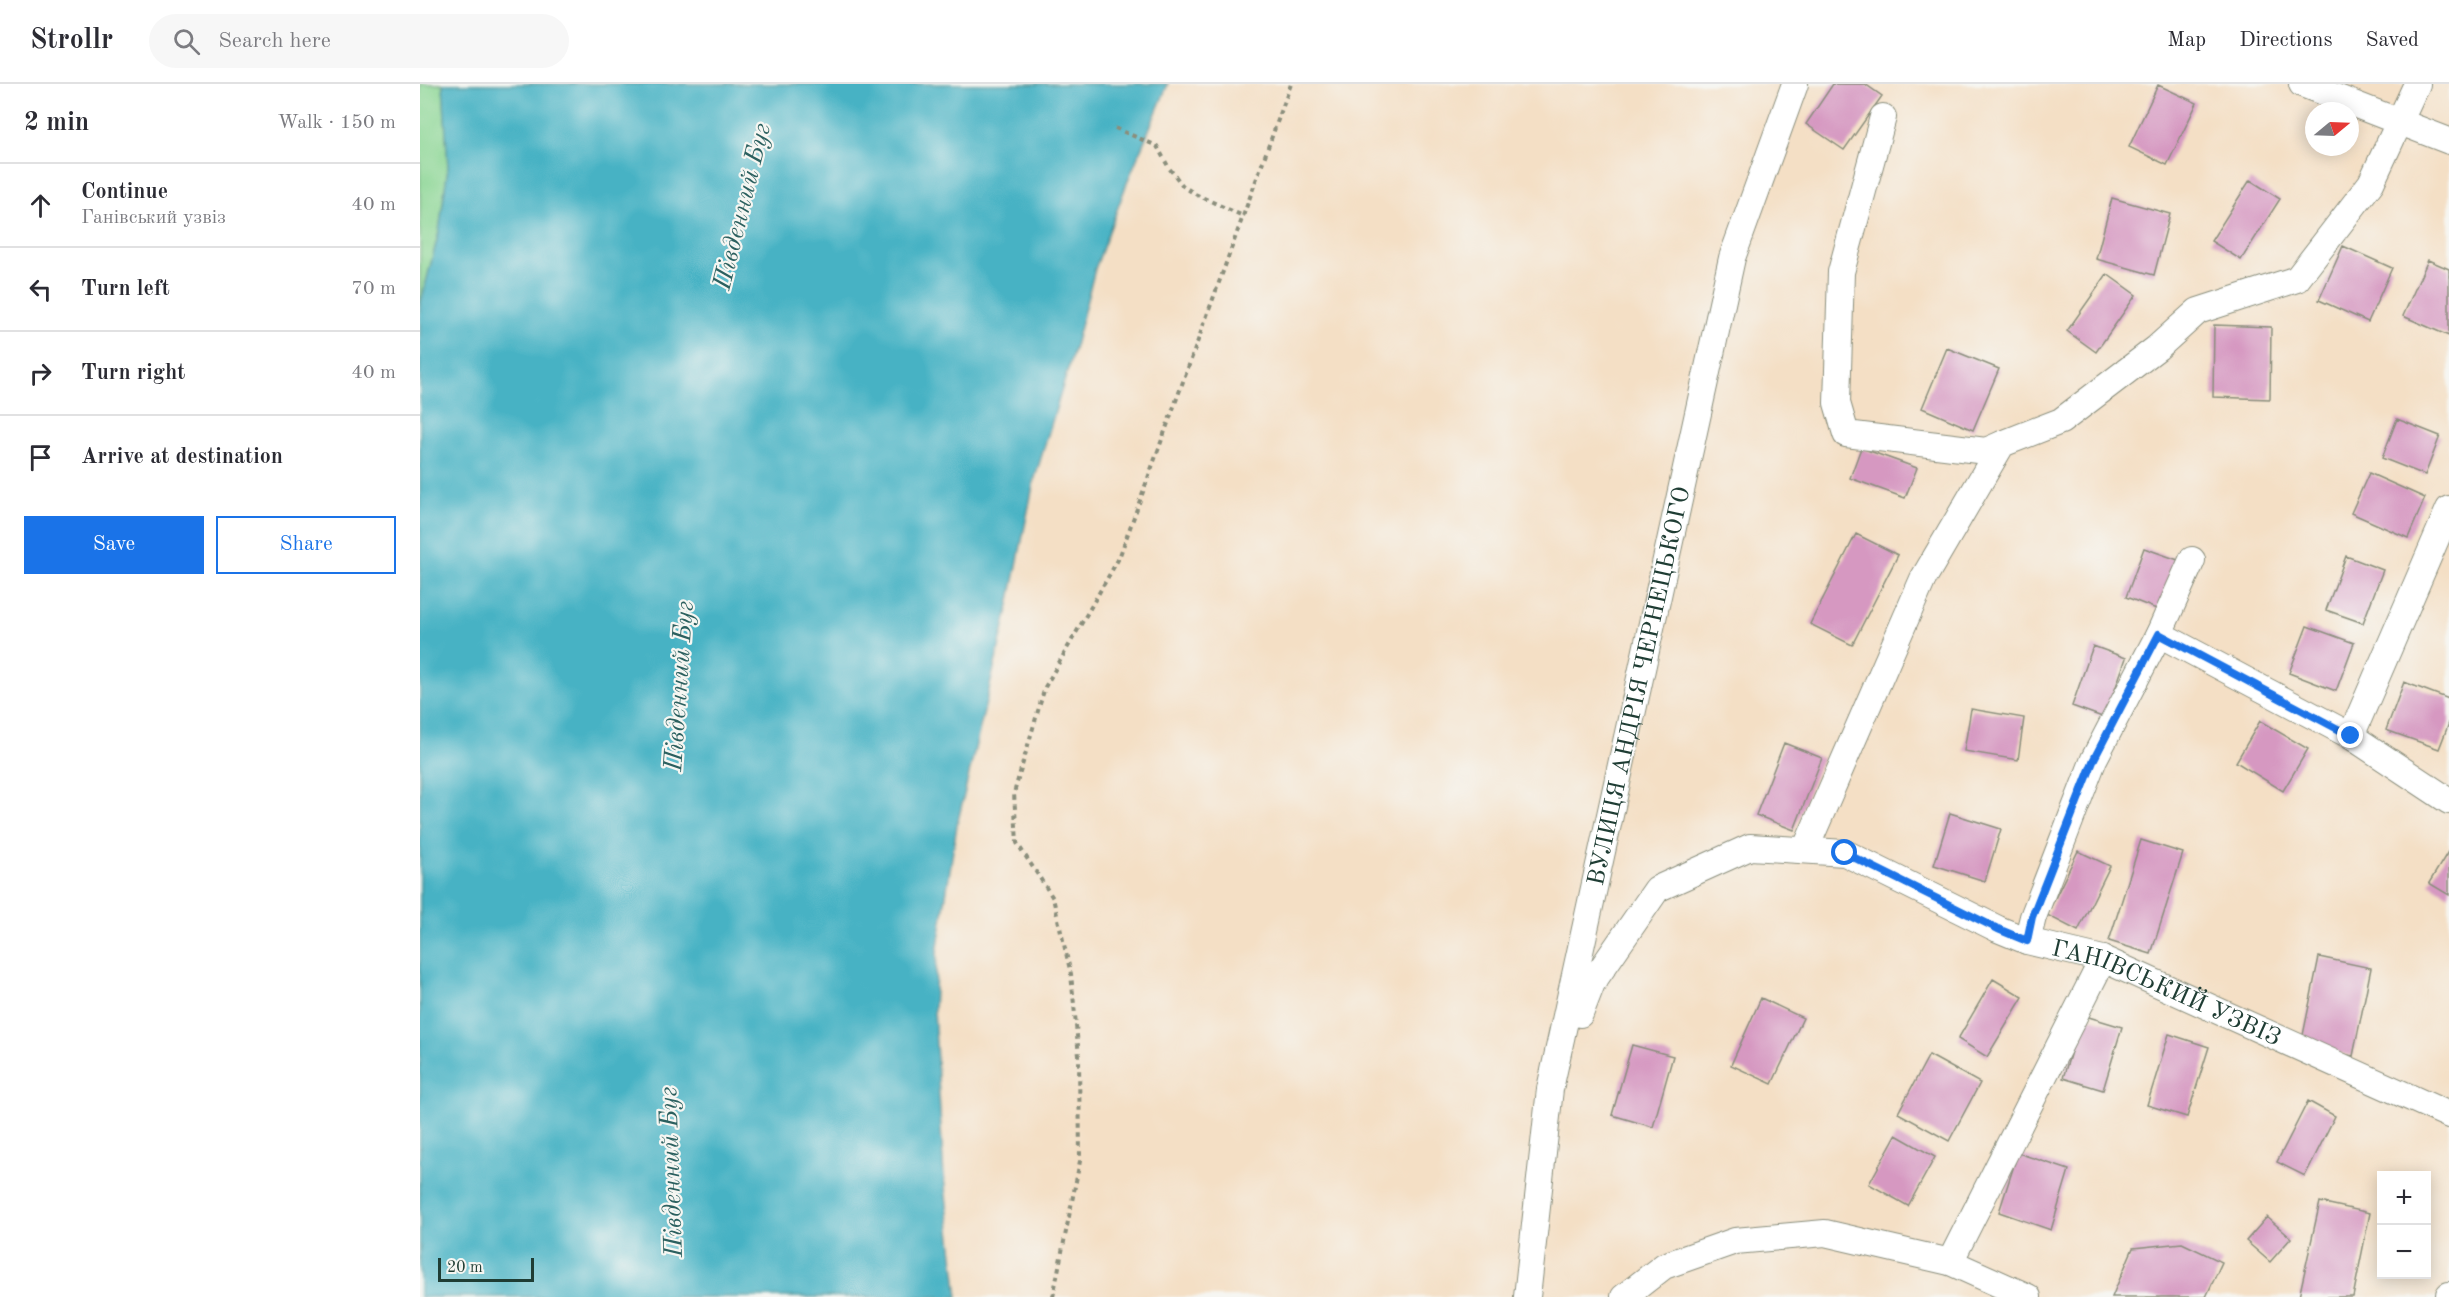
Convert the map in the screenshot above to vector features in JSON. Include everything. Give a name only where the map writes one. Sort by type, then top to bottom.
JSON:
[{"type":"street","name":"ВУЛИЦЯ АНДРІЯ ЧЕРНЕЦЬКОГО","points":[[1527,1297],[1550,1089],[1732,258],[1795,84]]},
{"type":"street","points":[[2302,84],[2449,141]]},
{"type":"street","points":[[1883,117],[1841,272],[1837,403],[1846,434],[1986,451],[2061,421],[2157,348],[2198,311],[2297,279],[2371,183],[2417,84]]},
{"type":"street","points":[[1805,850],[1923,579],[2002,444]]},
{"type":"street","points":[[2351,736],[2449,509]]},
{"type":"street","points":[[2027,941],[2032,917],[2094,759],[2159,634],[2192,560]]},
{"type":"street","points":[[2159,634],[2351,736],[2449,801]]},
{"type":"street","name":"ГАНІВСЬКИЙ УЗВІЗ","points":[[1550,1089],[1592,982],[1656,889],[1750,847],[1845,853],[1998,929],[2027,941],[2103,959],[2449,1115]]},
{"type":"street","points":[[1950,1262],[2103,959]]},
{"type":"street","points":[[1624,1297],[1664,1266],[1735,1242],[1825,1233],[1950,1262],[2028,1297]]},
{"type":"path","points":[[1053,1297],[1080,1161],[1079,1056],[1071,974],[1053,898],[1017,843],[1014,794],[1045,687],[1119,558],[1291,84]]},
{"type":"path","points":[[1115,128],[1157,146],[1169,168],[1183,186],[1243,216]]},
{"type":"green space","points":[[420,84],[443,84],[448,167],[439,232],[420,306]]},
{"type":"water","name":"Південний Буг","points":[[443,84],[1168,84],[1127,183],[1095,269],[1075,346],[1034,481],[1009,605],[957,825],[937,953],[934,1010],[944,1178],[958,1297],[420,1297],[420,306],[439,232],[448,167]]},
{"type":"building","points":[[1833,84],[1865,84],[1882,96],[1844,150],[1806,124]]},
{"type":"building","points":[[2158,85],[2197,103],[2167,165],[2129,147]]},
{"type":"building","points":[[2250,180],[2280,199],[2241,260],[2211,241]]},
{"type":"building","points":[[2112,198],[2170,214],[2154,275],[2096,259]]},
{"type":"building","points":[[2343,246],[2392,268],[2368,322],[2319,300]]},
{"type":"building","points":[[2428,260],[2449,269],[2449,336],[2403,316]]},
{"type":"building","points":[[2107,274],[2136,295],[2096,352],[2067,331]]},
{"type":"building","points":[[2214,325],[2271,327],[2270,399],[2213,397]]},
{"type":"building","points":[[1947,348],[1999,369],[1973,430],[1922,408]]},
{"type":"building","points":[[2397,419],[2440,436],[2425,475],[2382,458]]},
{"type":"building","points":[[1861,448],[1917,468],[1905,498],[1850,478]]},
{"type":"building","points":[[2369,473],[2425,498],[2408,538],[2351,513]]},
{"type":"building","points":[[1856,534],[1898,555],[1852,645],[1810,624]]},
{"type":"building","points":[[2144,548],[2178,560],[2159,610],[2126,597]]},
{"type":"building","points":[[2346,556],[2383,570],[2363,623],[2326,610]]},
{"type":"building","points":[[2307,626],[2354,643],[2336,691],[2289,673]]},
{"type":"building","points":[[2093,646],[2126,658],[2105,718],[2072,706]]},
{"type":"building","points":[[2404,682],[2449,699],[2449,723],[2439,749],[2386,730]]},
{"type":"building","points":[[1971,709],[2024,718],[2018,760],[1964,751]]},
{"type":"building","points":[[2260,721],[2308,749],[2283,791],[2236,762]]},
{"type":"building","points":[[1784,743],[1822,758],[1794,830],[1756,815]]},
{"type":"building","points":[[1950,813],[2001,829],[1985,881],[1934,865]]},
{"type":"building","points":[[2141,840],[2183,853],[2151,954],[2109,941]]},
{"type":"building","points":[[2449,850],[2449,895],[2429,883]]},
{"type":"building","points":[[2078,851],[2110,866],[2078,931],[2047,915]]},
{"type":"building","points":[[2319,957],[2371,968],[2353,1056],[2301,1045]]},
{"type":"building","points":[[1993,979],[2023,997],[1987,1057],[1958,1039]]},
{"type":"building","points":[[1761,998],[1803,1018],[1772,1084],[1731,1065]]},
{"type":"building","points":[[2082,1015],[2122,1027],[2103,1090],[2063,1078]]},
{"type":"building","points":[[2169,1034],[2209,1047],[2187,1117],[2147,1105]]},
{"type":"building","points":[[1632,1045],[1673,1056],[1653,1127],[1612,1115]]},
{"type":"building","points":[[1929,1055],[1980,1083],[1949,1141],[1898,1113]]},
{"type":"building","points":[[2308,1101],[2335,1116],[2305,1176],[2277,1162]]},
{"type":"building","points":[[1896,1135],[1935,1157],[1908,1206],[1869,1184]]},
{"type":"building","points":[[2018,1153],[2069,1170],[2051,1230],[1999,1212]]},
{"type":"building","points":[[2320,1202],[2370,1213],[2353,1297],[2299,1297]]},
{"type":"building","points":[[2267,1217],[2291,1238],[2270,1262],[2246,1241]]},
{"type":"building","points":[[2182,1243],[2222,1262],[2206,1297],[2112,1297],[2133,1248]]},
{"type":"route","points":[[1845,853],[1998,929],[2027,941],[2032,917],[2094,759],[2159,634],[2351,736]]}]
